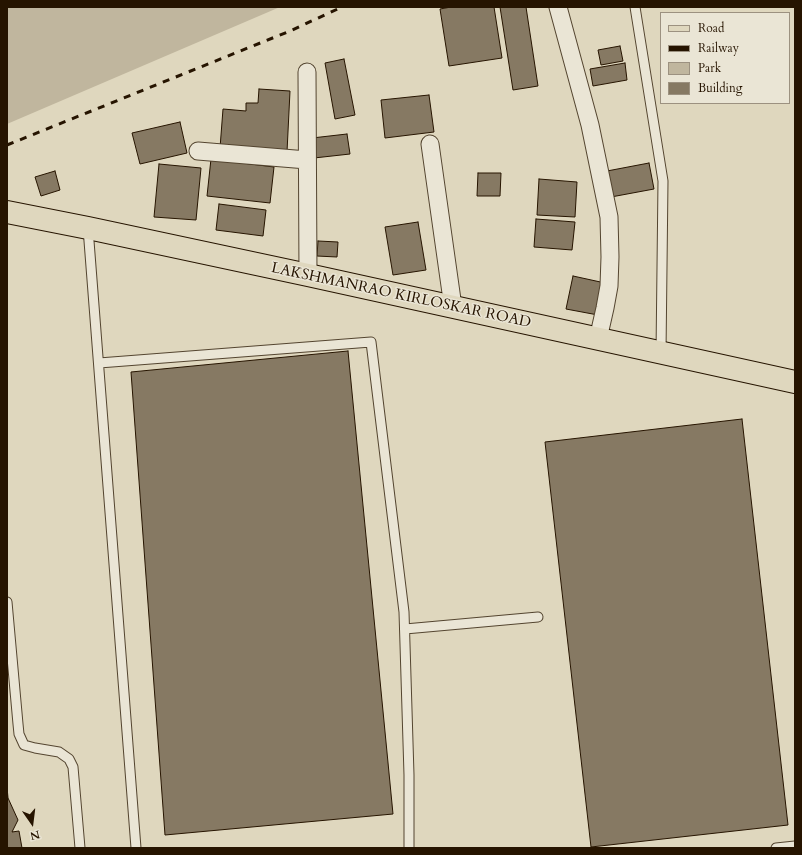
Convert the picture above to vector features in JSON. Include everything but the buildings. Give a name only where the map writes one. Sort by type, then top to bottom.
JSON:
[{"type":"main road","name":"LAKSHMANRAO KIRLOSKAR ROAD","points":[[7,212],[308,275],[795,382]]},
{"type":"street","points":[[558,7],[590,125],[609,217],[609,286],[598,339]]},
{"type":"street","points":[[306,72],[308,275]]},
{"type":"street","points":[[430,144],[453,307]]},
{"type":"street","points":[[198,150],[307,160]]},
{"type":"lane","points":[[635,7],[662,181],[662,353]]},
{"type":"lane","points":[[88,228],[136,848]]},
{"type":"lane","points":[[99,363],[372,342],[404,612],[409,775],[408,848]]},
{"type":"lane","points":[[7,602],[19,734],[24,745],[59,752],[69,759],[73,767],[80,848]]},
{"type":"lane","points":[[405,629],[538,617]]},
{"type":"lane","points":[[776,848],[795,846]]},
{"type":"green space","points":[[7,7],[280,7],[7,124]]},
{"type":"railway","points":[[7,145],[290,31],[342,7]]}]
